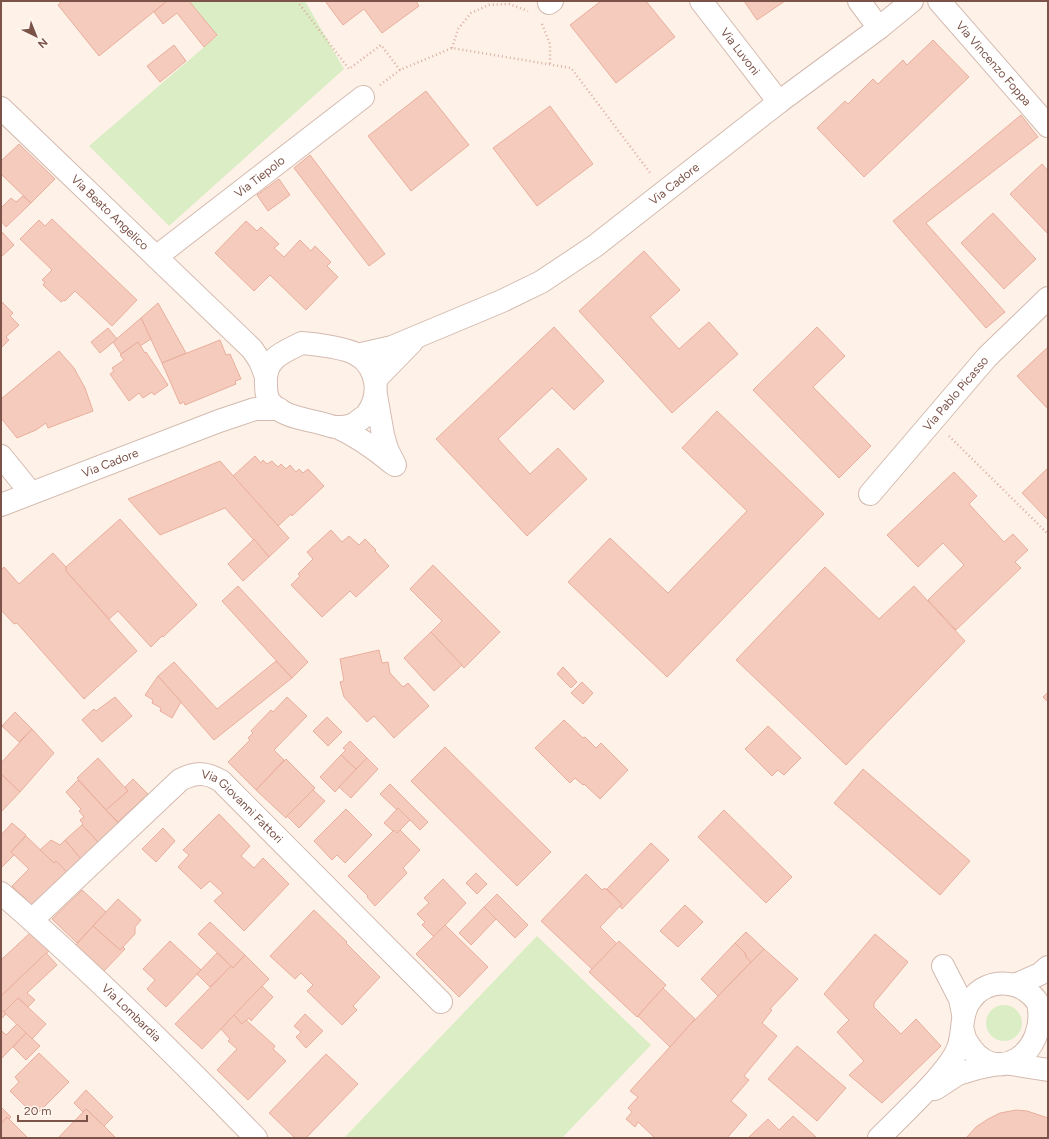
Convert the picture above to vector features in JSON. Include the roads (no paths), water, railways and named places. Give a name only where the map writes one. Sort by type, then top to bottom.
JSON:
[{"type":"street","name":"Via Luvoni","points":[[701,1],[779,102]]},
{"type":"street","points":[[860,1],[879,28]]},
{"type":"street","name":"Via Cadore","points":[[357,355],[386,348],[418,336],[502,301],[542,282],[595,246],[779,102],[879,28],[912,1]]},
{"type":"street","name":"Via Vincenzo Foppa","points":[[939,1],[1048,126]]},
{"type":"street","name":"Via Tiepolo","points":[[156,257],[363,97]]},
{"type":"street","name":"Via Beato Angelico","points":[[1,108],[252,350],[260,361],[265,379]]},
{"type":"street","name":"Via Pablo Picasso","points":[[870,494],[987,357],[1048,298]]},
{"type":"street","name":"Via Beato Angelico","points":[[219,317],[256,341],[272,345],[293,347]]},
{"type":"street","name":"Via Cadore","points":[[376,387],[418,336]]},
{"type":"street","points":[[302,343],[314,344],[337,348],[357,355],[369,367],[376,387],[386,449],[395,465],[355,435],[337,427],[293,416],[279,409],[270,402],[265,379],[269,363],[293,347],[302,343]]},
{"type":"street","name":"Via Cadore","points":[[219,421],[246,406],[265,379]]},
{"type":"street","points":[[337,427],[353,425],[366,414],[376,387]]},
{"type":"street","name":"Via Cadore","points":[[1,504],[219,421],[255,409],[279,409]]},
{"type":"street","points":[[1,456],[32,493]]},
{"type":"street","name":"Via Giovanni Fattori","points":[[32,920],[180,780],[190,775],[201,774],[212,776],[221,781],[441,1002]]},
{"type":"street","name":"Via Lombardia","points":[[1,893],[108,990],[256,1138]]},
{"type":"street","points":[[988,986],[962,977],[944,966],[960,999],[966,1041],[974,1052],[984,1060],[1048,1070]]},
{"type":"street","points":[[1015,985],[1040,974],[1048,967]]},
{"type":"street","points":[[917,1101],[958,1074],[978,1068],[1024,1059],[1034,1050],[1041,1038],[1045,1023],[1048,980]]},
{"type":"street","points":[[879,1138],[917,1101],[948,1066],[958,1048],[968,1002],[977,993],[988,986],[1002,983],[1015,985],[1026,990],[1036,1000],[1045,1023]]}]
